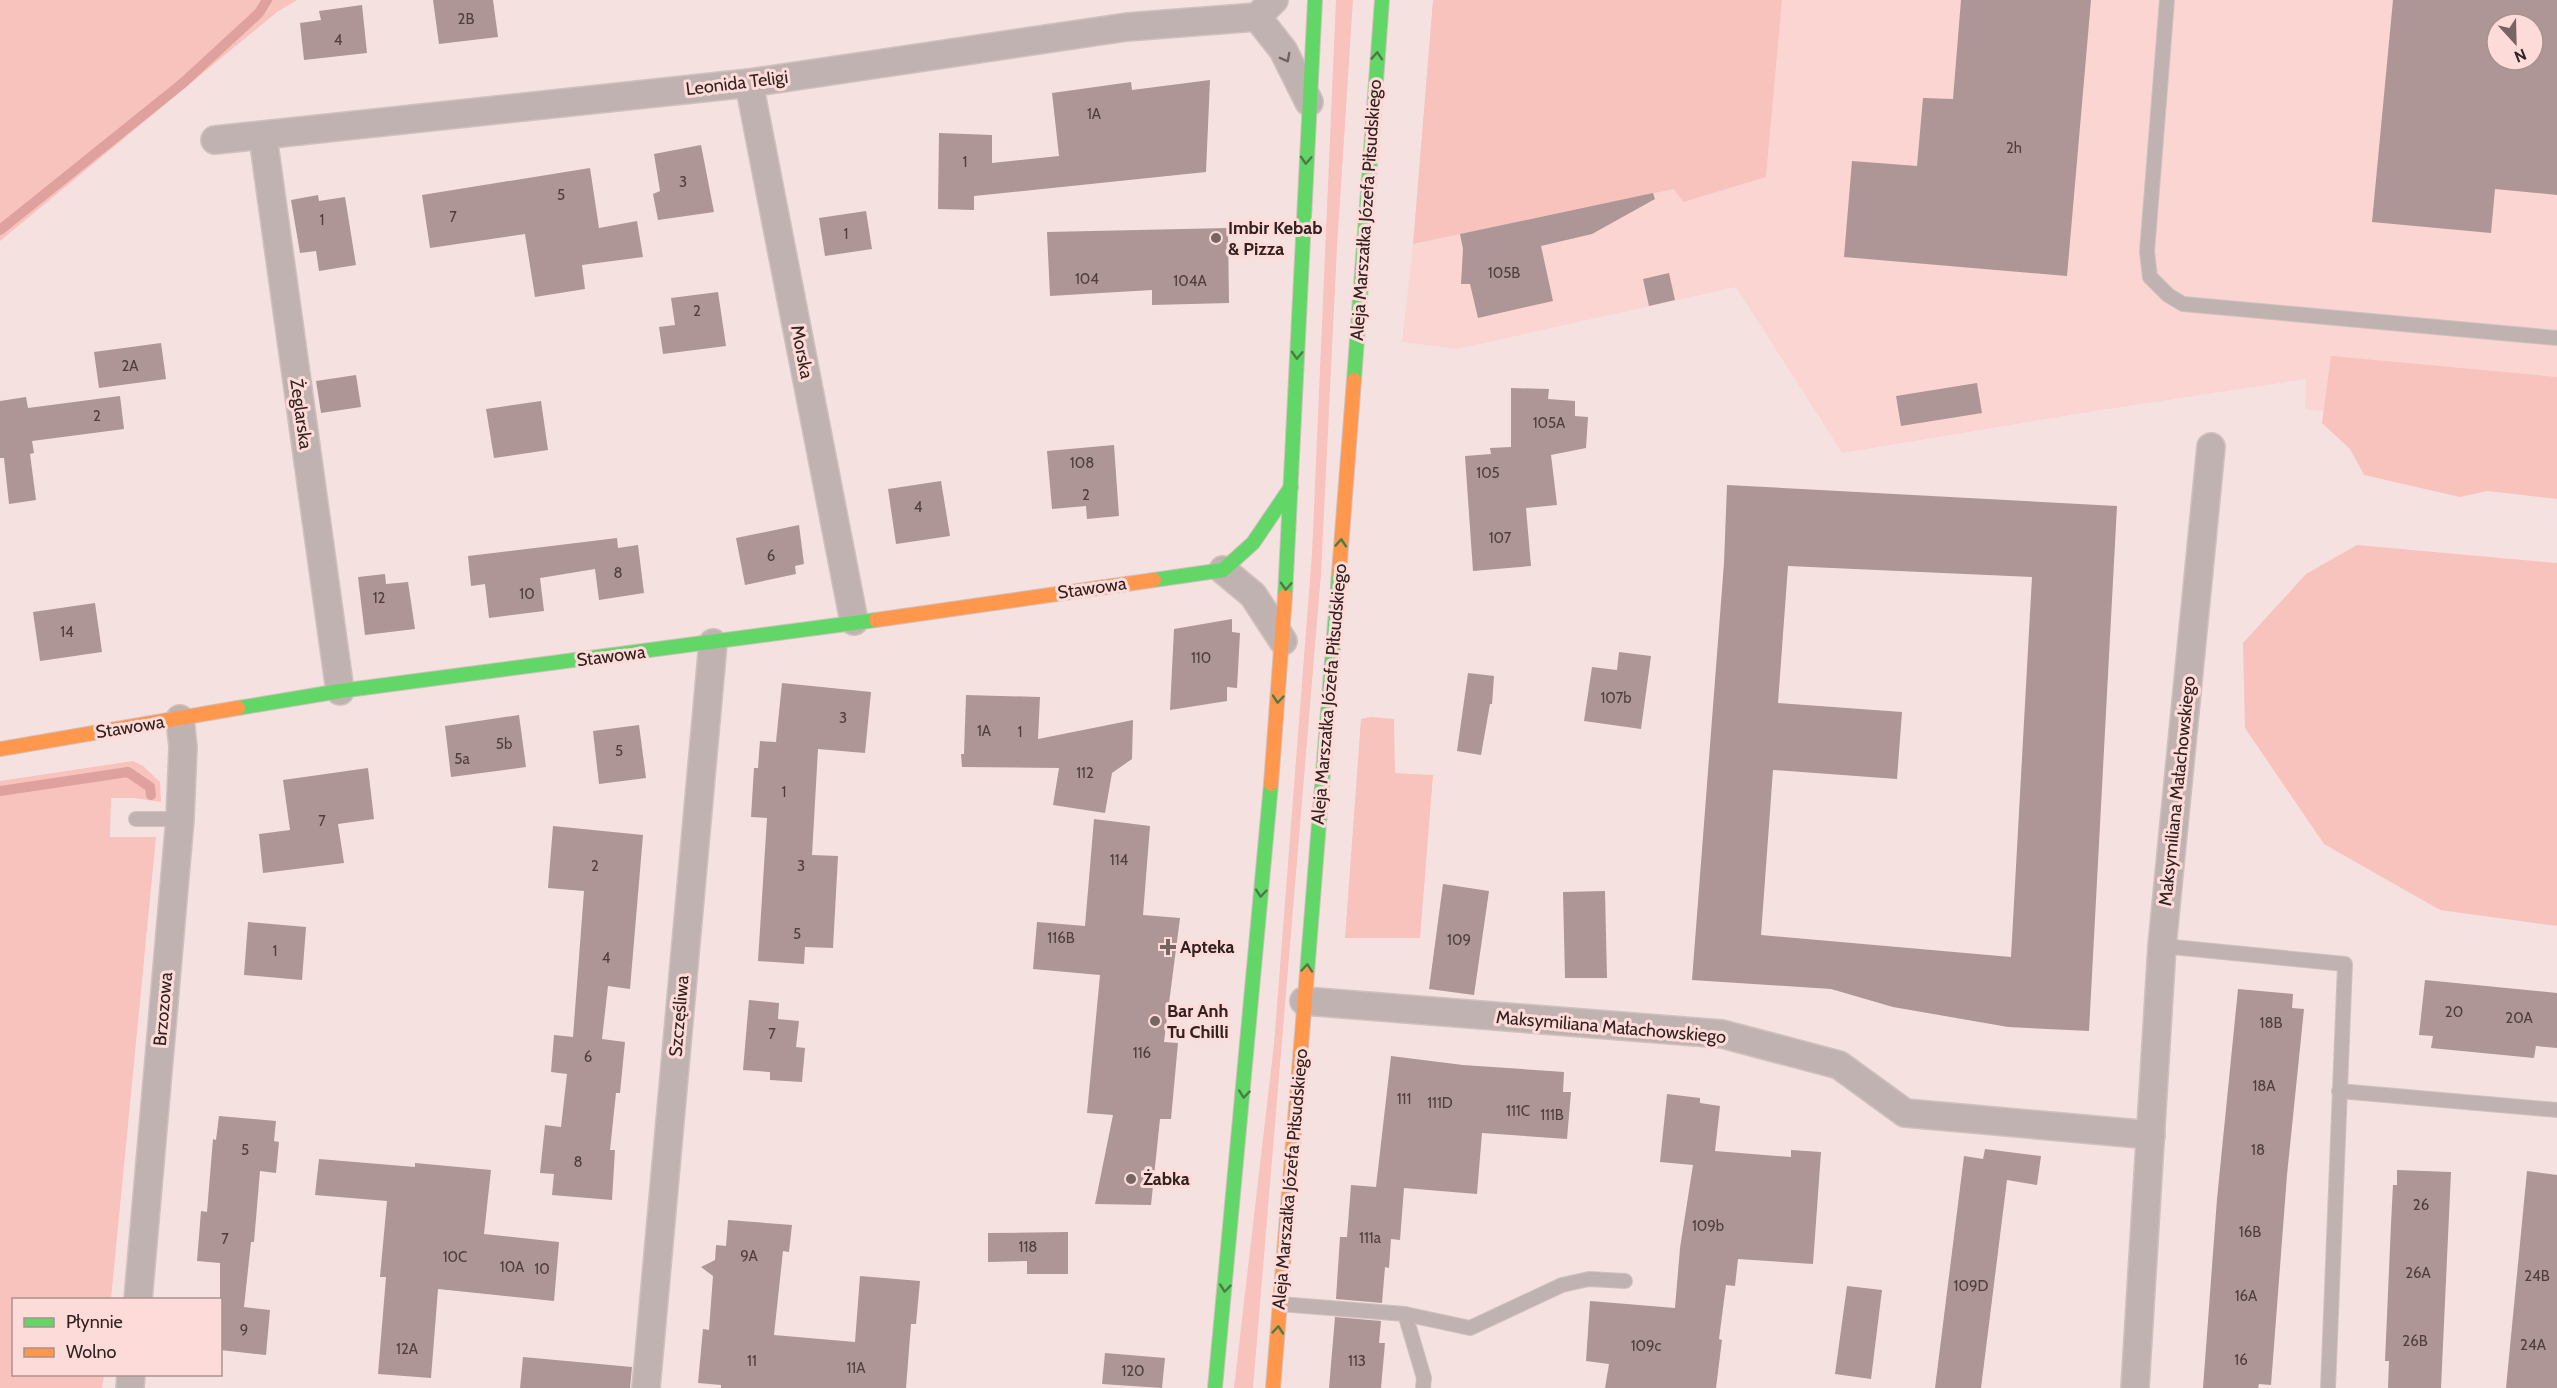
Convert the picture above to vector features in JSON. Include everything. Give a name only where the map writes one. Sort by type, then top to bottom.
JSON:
[{"type":"main road","points":[[1215,1388],[1248,1047],[1283,641],[1293,486],[1315,0]]},
{"type":"main road","name":"Aleja Marszałka Józefa Piłsudskiego","points":[[1273,1388],[1382,0]]},
{"type":"main road","points":[[1223,570],[1238,560],[1256,541],[1293,486]]},
{"type":"main road","name":"Stawowa","points":[[0,749],[340,691],[713,643],[1223,570]]},
{"type":"street","name":"Leonida Teligi","points":[[215,141],[749,83],[1127,27],[1266,9],[1309,102]]},
{"type":"street","name":"Morska","points":[[749,83],[854,621]]},
{"type":"street","name":"Żeglarska","points":[[263,137],[340,691]]},
{"type":"street","name":"Maksymiliana Małachowskiego","points":[[2135,1388],[2162,946],[2211,447]]},
{"type":"street","points":[[1223,570],[1253,595],[1283,641]]},
{"type":"street","name":"Szczęśliwa","points":[[646,1388],[713,643]]},
{"type":"street","name":"Brzozowa","points":[[138,1298],[180,819],[183,747],[180,719]]},
{"type":"street","name":"Maksymiliana Małachowskiego","points":[[1304,1001],[1722,1034],[1839,1065],[1905,1113],[2151,1135]]},
{"type":"lane","points":[[2167,0],[2147,252],[2150,277],[2168,295],[2183,303],[2557,338]]},
{"type":"lane","points":[[136,819],[180,819]]},
{"type":"lane","points":[[2162,946],[2345,964],[2328,1388]]},
{"type":"lane","points":[[2339,1091],[2557,1110]]},
{"type":"lane","points":[[1280,1304],[1405,1314],[1470,1328],[1562,1285],[1588,1279],[1625,1281]]},
{"type":"lane","points":[[1405,1314],[1424,1378],[1423,1388]]},
{"type":"shaded area","points":[[0,0],[297,0],[277,12],[0,241]]},
{"type":"shaded area","points":[[1336,0],[1353,0],[1337,247],[1321,574],[1253,1388],[1234,1388],[1274,1044],[1312,554]]},
{"type":"shaded area","points":[[1433,0],[1782,0],[1766,177],[1683,202],[1674,189],[1413,244]]},
{"type":"shaded area","points":[[1782,0],[2557,0],[2557,442],[2305,409],[2306,379],[1842,453],[1736,287],[1457,349],[1402,342],[1413,244],[1674,189],[1766,177]]},
{"type":"shaded area","points":[[2331,356],[2557,377],[2557,499],[2487,491],[2460,497],[2364,475],[2350,449],[2322,423]]},
{"type":"shaded area","points":[[2357,545],[2557,563],[2557,926],[2440,910],[2324,844],[2245,728],[2243,643],[2306,574]]},
{"type":"shaded area","points":[[1371,717],[1394,719],[1395,773],[1433,775],[1420,938],[1345,938],[1361,719]]},
{"type":"shaded area","points":[[133,761],[143,766],[160,782],[161,802],[134,798],[111,798],[110,837],[156,837],[111,1298],[12,1298],[12,1376],[104,1376],[102,1388],[0,1388],[0,781]]},
{"type":"building","points":[[433,0],[493,0],[498,37],[439,44]]},
{"type":"building","points":[[1961,0],[2091,0],[2067,276],[1844,257],[1852,161],[1917,166],[1923,98],[1953,99]]},
{"type":"building","points":[[2393,0],[2557,0],[2557,195],[2495,189],[2491,233],[2372,222]]},
{"type":"building","points":[[362,5],[367,53],[304,60],[300,23],[321,20],[319,11]]},
{"type":"building","points":[[1210,80],[1206,172],[974,196],[974,210],[938,209],[939,133],[992,135],[992,163],[1059,156],[1052,93],[1131,82],[1132,90]]},
{"type":"building","points":[[701,145],[714,212],[658,220],[653,194],[660,191],[654,154]]},
{"type":"building","points":[[590,168],[599,228],[637,221],[643,257],[582,265],[585,289],[535,297],[525,234],[430,248],[422,195]]},
{"type":"building","points":[[1653,193],[1655,199],[1592,234],[1541,246],[1553,301],[1478,318],[1470,284],[1461,284],[1463,249],[1460,234]]},
{"type":"building","points":[[318,195],[319,201],[345,197],[356,265],[319,271],[316,251],[300,253],[291,200]]},
{"type":"building","points":[[866,211],[872,249],[825,256],[819,218]]},
{"type":"building","points":[[1228,228],[1229,303],[1152,305],[1152,290],[1050,296],[1047,232]]},
{"type":"building","points":[[1669,273],[1675,300],[1649,306],[1643,279]]},
{"type":"building","points":[[718,292],[726,346],[663,354],[659,327],[675,325],[671,298]]},
{"type":"building","points":[[161,343],[166,379],[99,388],[94,352]]},
{"type":"building","points":[[356,375],[361,407],[321,413],[316,381]]},
{"type":"building","points":[[1977,383],[1982,413],[1901,426],[1896,396]]},
{"type":"building","points":[[1511,388],[1549,389],[1548,399],[1575,401],[1575,416],[1588,417],[1586,448],[1551,455],[1557,505],[1526,508],[1531,566],[1473,571],[1465,456],[1491,454],[1490,448],[1511,447]]},
{"type":"building","points":[[120,396],[124,429],[32,441],[34,453],[30,454],[36,500],[9,504],[4,458],[0,458],[0,401],[26,397],[28,408]]},
{"type":"building","points":[[541,401],[548,450],[494,458],[486,409]]},
{"type":"building","points":[[1114,445],[1119,516],[1087,519],[1086,506],[1052,509],[1047,451]]},
{"type":"building","points":[[941,481],[950,536],[896,544],[888,489]]},
{"type":"building","points":[[1727,485],[2117,506],[2089,1031],[2008,1027],[1893,1007],[1831,989],[1692,980],[1724,563]],"holes":[[[1788,566],[2032,577],[2011,957],[1761,935],[1773,770],[1897,779],[1902,712],[1778,703]]]},
{"type":"building","points":[[799,525],[804,564],[795,566],[796,574],[745,585],[736,538]]},
{"type":"building","points":[[617,538],[618,548],[638,545],[644,593],[599,600],[595,569],[540,578],[544,611],[489,618],[485,584],[471,586],[468,556]]},
{"type":"building","points":[[385,574],[386,584],[408,582],[415,629],[365,635],[358,577]]},
{"type":"building","points":[[95,603],[102,652],[40,661],[33,612]]},
{"type":"building","points":[[1232,619],[1232,632],[1240,633],[1237,688],[1227,687],[1227,701],[1170,710],[1174,629]]},
{"type":"building","points":[[1619,652],[1651,656],[1641,729],[1584,721],[1592,667],[1617,670]]},
{"type":"building","points":[[1468,673],[1494,676],[1492,704],[1490,704],[1481,755],[1457,751]]},
{"type":"building","points":[[782,683],[871,692],[865,753],[818,749],[812,855],[838,856],[833,948],[805,947],[804,964],[758,961],[767,818],[751,817],[754,768],[758,768],[760,741],[776,742]]},
{"type":"building","points":[[966,695],[1040,697],[1038,739],[1133,720],[1132,759],[1112,773],[1105,813],[1053,805],[1059,768],[962,767]]},
{"type":"building","points":[[519,715],[526,767],[451,777],[445,726]]},
{"type":"building","points":[[639,725],[646,778],[599,784],[593,731]]},
{"type":"building","points":[[368,768],[374,819],[338,824],[344,863],[263,873],[259,834],[290,830],[283,780]]},
{"type":"building","points":[[1094,819],[1150,826],[1143,915],[1180,918],[1164,1042],[1178,1043],[1171,1119],[1160,1119],[1151,1205],[1095,1204],[1113,1115],[1087,1113],[1100,975],[1033,969],[1037,922],[1085,926]]},
{"type":"building","points":[[553,826],[643,835],[630,989],[608,986],[602,1039],[625,1042],[620,1093],[616,1093],[610,1150],[615,1150],[612,1200],[552,1195],[554,1174],[540,1173],[545,1125],[561,1127],[567,1074],[551,1072],[554,1035],[573,1037],[584,891],[548,888]]},
{"type":"building","points":[[1443,884],[1489,891],[1474,995],[1429,989]]},
{"type":"building","points":[[1605,891],[1607,978],[1565,978],[1563,892]]},
{"type":"building","points":[[248,922],[306,927],[302,980],[244,975]]},
{"type":"building","points":[[2425,980],[2557,993],[2557,1048],[2536,1046],[2534,1058],[2431,1048],[2433,1036],[2419,1035]]},
{"type":"building","points":[[2238,989],[2293,994],[2292,1008],[2304,1009],[2287,1175],[2271,1385],[2259,1384],[2258,1388],[2203,1388],[2217,1199]]},
{"type":"building","points":[[749,1000],[779,1003],[778,1019],[799,1021],[796,1047],[805,1048],[802,1082],[770,1080],[770,1072],[743,1070]]},
{"type":"building","points":[[1391,1056],[1463,1065],[1564,1072],[1563,1092],[1571,1092],[1567,1139],[1482,1133],[1477,1194],[1404,1188],[1400,1240],[1391,1239],[1389,1268],[1385,1267],[1382,1303],[1336,1299],[1340,1237],[1347,1237],[1351,1185],[1376,1187]]},
{"type":"building","points":[[1667,1094],[1700,1098],[1700,1103],[1720,1106],[1715,1151],[1791,1157],[1791,1150],[1821,1152],[1813,1264],[1738,1259],[1735,1286],[1726,1285],[1716,1388],[1605,1388],[1609,1364],[1586,1361],[1590,1301],[1675,1308],[1680,1248],[1693,1165],[1660,1162]]},
{"type":"building","points":[[219,1116],[276,1121],[274,1141],[279,1142],[276,1173],[260,1171],[254,1242],[251,1242],[244,1307],[270,1310],[266,1355],[222,1350],[220,1263],[197,1261],[201,1211],[207,1212],[213,1139],[216,1140]]},
{"type":"building","points":[[1985,1149],[2041,1156],[2037,1185],[2007,1180],[1981,1388],[1935,1388],[1964,1156],[1983,1159]]},
{"type":"building","points":[[319,1159],[415,1167],[415,1163],[491,1170],[484,1234],[559,1242],[554,1301],[438,1289],[431,1378],[378,1374],[386,1277],[380,1277],[387,1201],[315,1195]]},
{"type":"building","points":[[2397,1170],[2451,1172],[2441,1388],[2388,1388],[2389,1361],[2385,1361],[2393,1185],[2397,1185]]},
{"type":"building","points":[[2527,1171],[2557,1175],[2557,1388],[2506,1388]]},
{"type":"building","points":[[728,1220],[792,1225],[789,1252],[783,1251],[774,1335],[855,1342],[860,1276],[920,1281],[916,1324],[911,1324],[906,1388],[721,1388],[721,1385],[698,1383],[703,1329],[709,1330],[713,1276],[701,1267],[715,1260],[716,1245],[726,1246]]},
{"type":"building","points":[[1068,1232],[1068,1274],[1027,1274],[1027,1261],[988,1262],[988,1233]]},
{"type":"building","points":[[1847,1286],[1882,1290],[1871,1379],[1835,1374]]},
{"type":"building","points":[[1335,1317],[1381,1321],[1379,1343],[1385,1343],[1381,1388],[1329,1388]]},
{"type":"building","points":[[1105,1353],[1165,1358],[1162,1388],[1102,1384]]},
{"type":"building","points":[[523,1357],[632,1367],[630,1388],[520,1388]]},
{"type":"waterway","points":[[0,230],[183,83],[259,13],[267,0]]},
{"type":"waterway","points":[[0,791],[128,772],[150,787],[151,795]]},
{"type":"traffic: fast","points":[[1285,596],[1315,0]]},
{"type":"traffic: fast","points":[[1354,380],[1382,0]]},
{"type":"traffic: fast","points":[[1154,580],[1223,570],[1253,543],[1291,487]]},
{"type":"traffic: fast","points":[[1307,973],[1339,573]]},
{"type":"traffic: fast","points":[[238,708],[340,691],[876,620]]},
{"type":"traffic: fast","points":[[1215,1388],[1271,784]]},
{"type":"traffic: slow","points":[[1339,573],[1354,380]]},
{"type":"traffic: slow","points":[[876,620],[1154,580]]},
{"type":"traffic: slow","points":[[1271,784],[1285,596]]},
{"type":"traffic: slow","points":[[0,749],[238,708]]},
{"type":"traffic: slow","points":[[1273,1388],[1307,973]]},
{"type":"place","name":"Imbir Kebab & Pizza","points":[[1216,238]]},
{"type":"place","name":"Apteka","points":[[1168,947]]},
{"type":"place","name":"Bar Anh Tu Chilli","points":[[1155,1021]]},
{"type":"place","name":"Żabka","points":[[1131,1179]]}]
